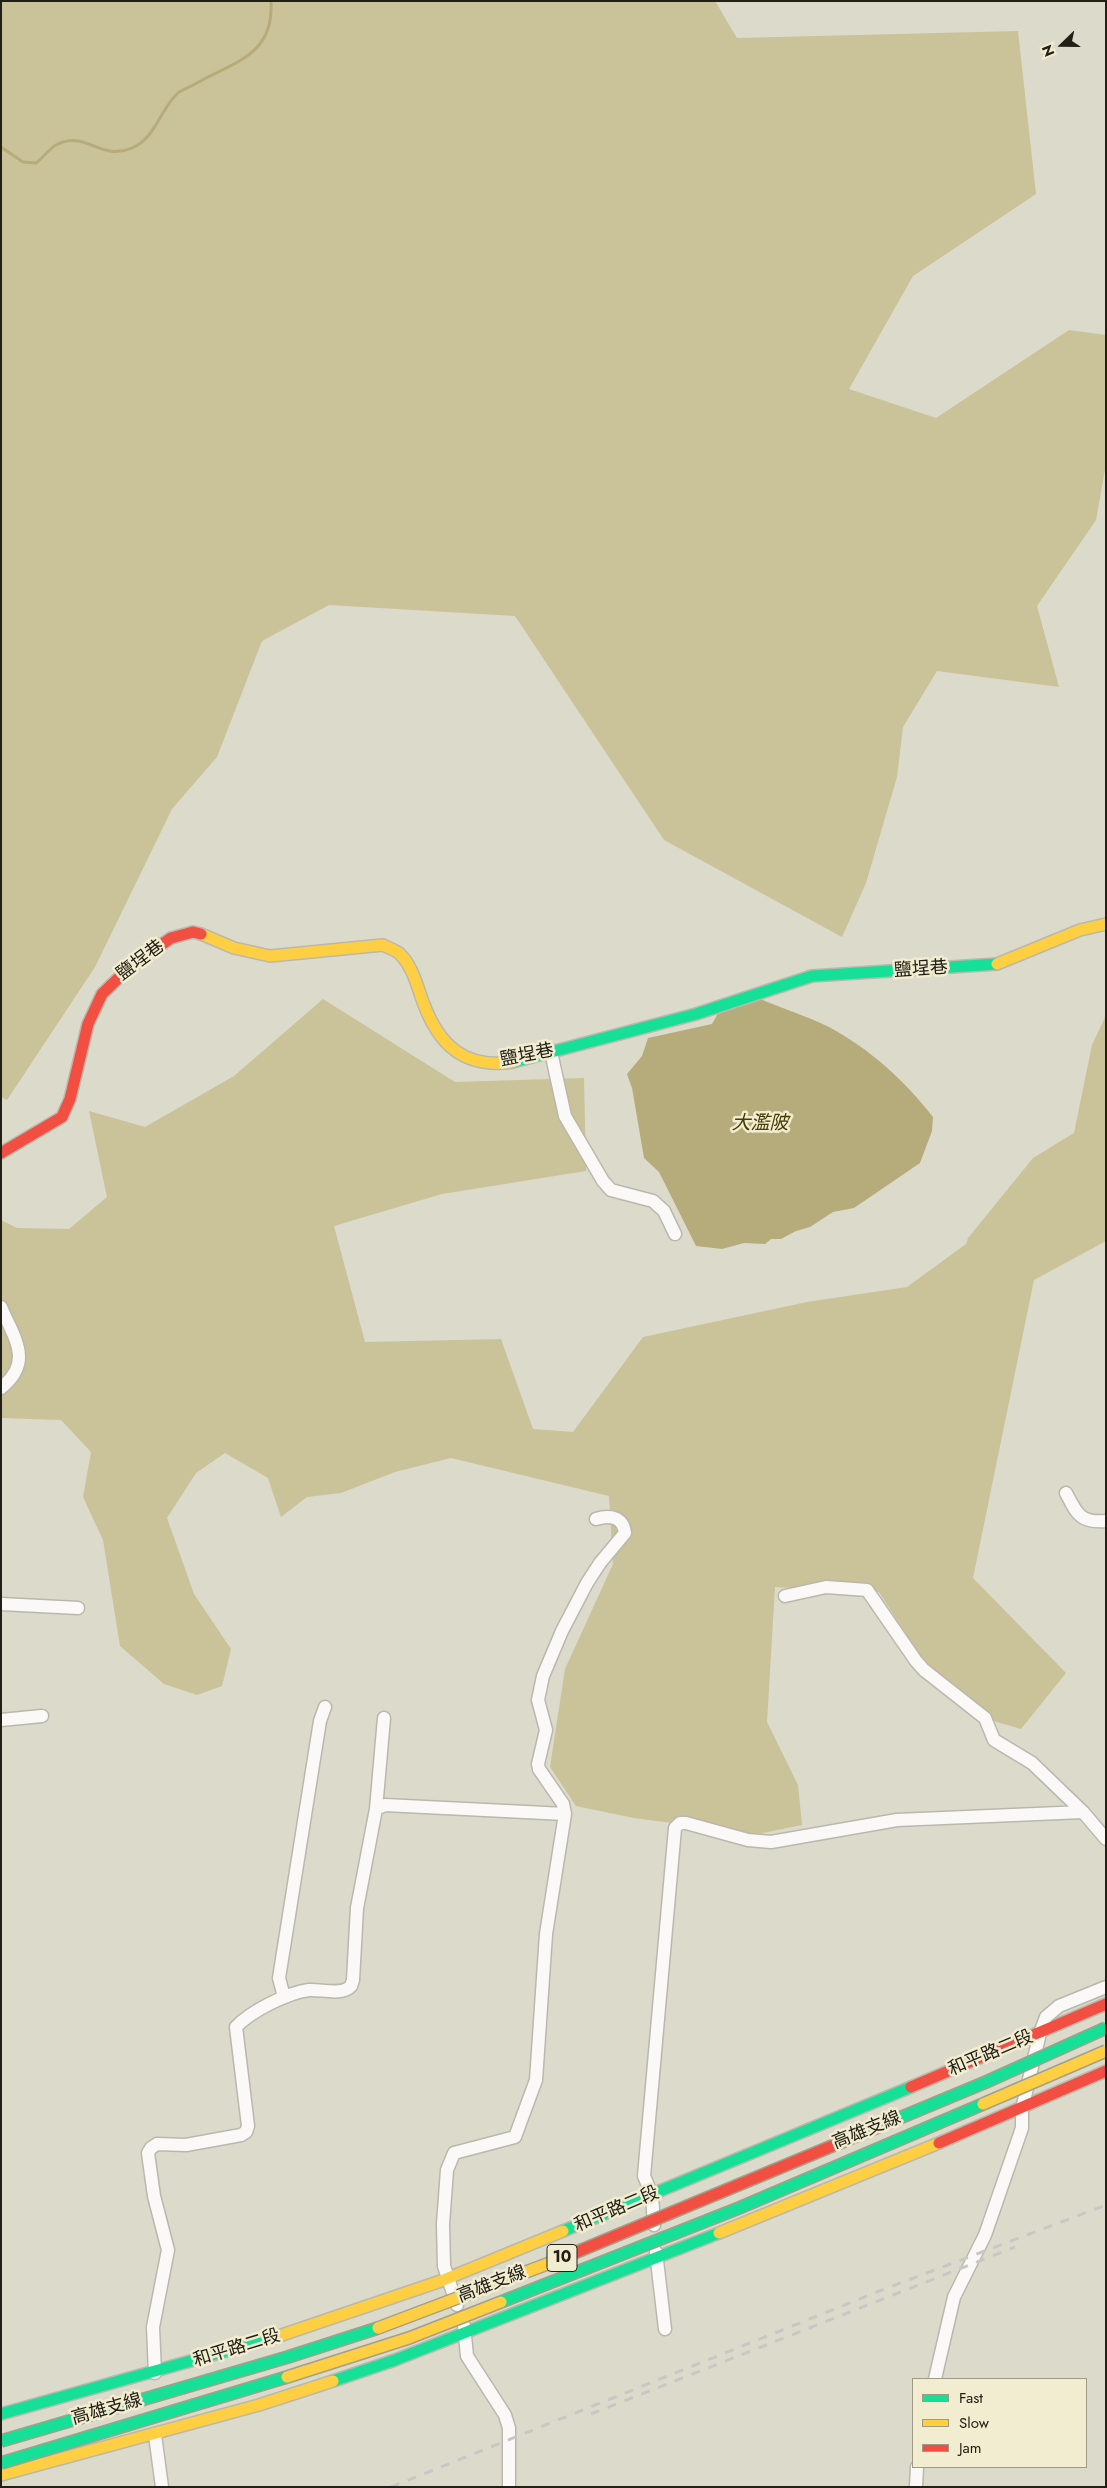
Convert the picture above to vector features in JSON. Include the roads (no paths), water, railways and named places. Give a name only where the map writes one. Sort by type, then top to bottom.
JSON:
[{"type":"main road","name":"鹽埕巷","points":[[1,1153],[56,1122],[67,1109],[88,1024],[102,994],[142,957],[171,938],[182,934],[201,934],[234,948],[270,956],[383,945],[392,947],[402,955],[416,981],[424,1009],[434,1032],[444,1044],[456,1053],[490,1064],[519,1061],[696,1014],[812,976],[1001,964],[1080,930],[1106,924]]},
{"type":"main road","name":"和平路二段","points":[[1,2414],[155,2373],[331,2320],[448,2278],[652,2195],[1106,2004]]},
{"type":"main road","name":"高雄支線","points":[[1,2441],[288,2357],[388,2325],[581,2251],[986,2082],[1106,2028]]},
{"type":"main road","name":"高雄支線","points":[[1,2462],[176,2412],[409,2338],[739,2208],[1106,2051]]},
{"type":"main road","points":[[1,2475],[155,2435],[259,2405],[395,2360],[657,2259],[1022,2109],[1106,2071]]},
{"type":"street","points":[[551,1052],[565,1116],[603,1181],[611,1190],[653,1201],[664,1211],[675,1234]]},
{"type":"street","points":[[1,1307],[18,1347],[20,1360],[13,1377],[1,1388]]},
{"type":"street","points":[[1066,1493],[1078,1514],[1093,1522],[1106,1521]]},
{"type":"street","points":[[509,2487],[509,2428],[505,2415],[467,2356],[466,2332],[444,2266],[443,2224],[447,2170],[454,2153],[515,2137],[536,2080],[546,1934],[566,1814],[563,1804],[539,1769],[538,1764],[546,1730],[538,1700],[544,1676],[562,1631],[600,1563],[625,1533],[621,1523],[614,1517],[607,1515],[596,1520]]},
{"type":"street","points":[[785,1596],[826,1587],[867,1590],[924,1670],[981,1713],[989,1724],[990,1735],[994,1740],[1032,1763],[1083,1812],[1106,1839]]},
{"type":"street","points":[[1,1604],[78,1608]]},
{"type":"street","points":[[284,1997],[279,1978],[320,1721],[325,1707]]},
{"type":"street","points":[[1,1720],[42,1716]]},
{"type":"street","points":[[155,2373],[153,2327],[168,2250],[154,2196],[148,2153],[150,2148],[157,2144],[186,2145],[241,2135],[246,2132],[248,2126],[236,2027],[284,1997],[309,1990],[343,1991],[351,1986],[353,1980],[357,1908],[376,1808],[384,1718]]},
{"type":"street","points":[[376,1808],[385,1805],[566,1814]]},
{"type":"street","points":[[665,2329],[652,2195],[644,2176],[675,1828],[680,1823],[748,1840],[770,1842],[897,1820],[1083,1812]]},
{"type":"street","points":[[935,2378],[954,2297],[985,2236],[1022,2128],[1022,2109],[1040,2033],[1046,2017],[1059,2006],[1106,1987]]},
{"type":"street","points":[[155,2435],[162,2487]]},
{"type":"street","points":[[916,2487],[917,2468]]},
{"type":"water","name":"大濫陂","points":[[758,998],[812,1019],[859,1045],[911,1091],[933,1117],[932,1131],[920,1163],[854,1208],[833,1212],[810,1227],[796,1231],[781,1239],[771,1239],[765,1244],[744,1243],[722,1249],[696,1246],[659,1172],[644,1158],[632,1088],[627,1074],[642,1056],[648,1038],[712,1024],[720,1010]]},
{"type":"waterway","points":[[1,147],[23,162],[36,163],[53,147],[67,141],[85,143],[111,151],[132,148],[147,137],[178,93],[237,62],[259,45],[266,34],[270,19],[271,1]]},
{"type":"railway","points":[[391,2487],[882,2290],[1106,2205]]},
{"type":"railway","points":[[591,2414],[1015,2247]]}]
